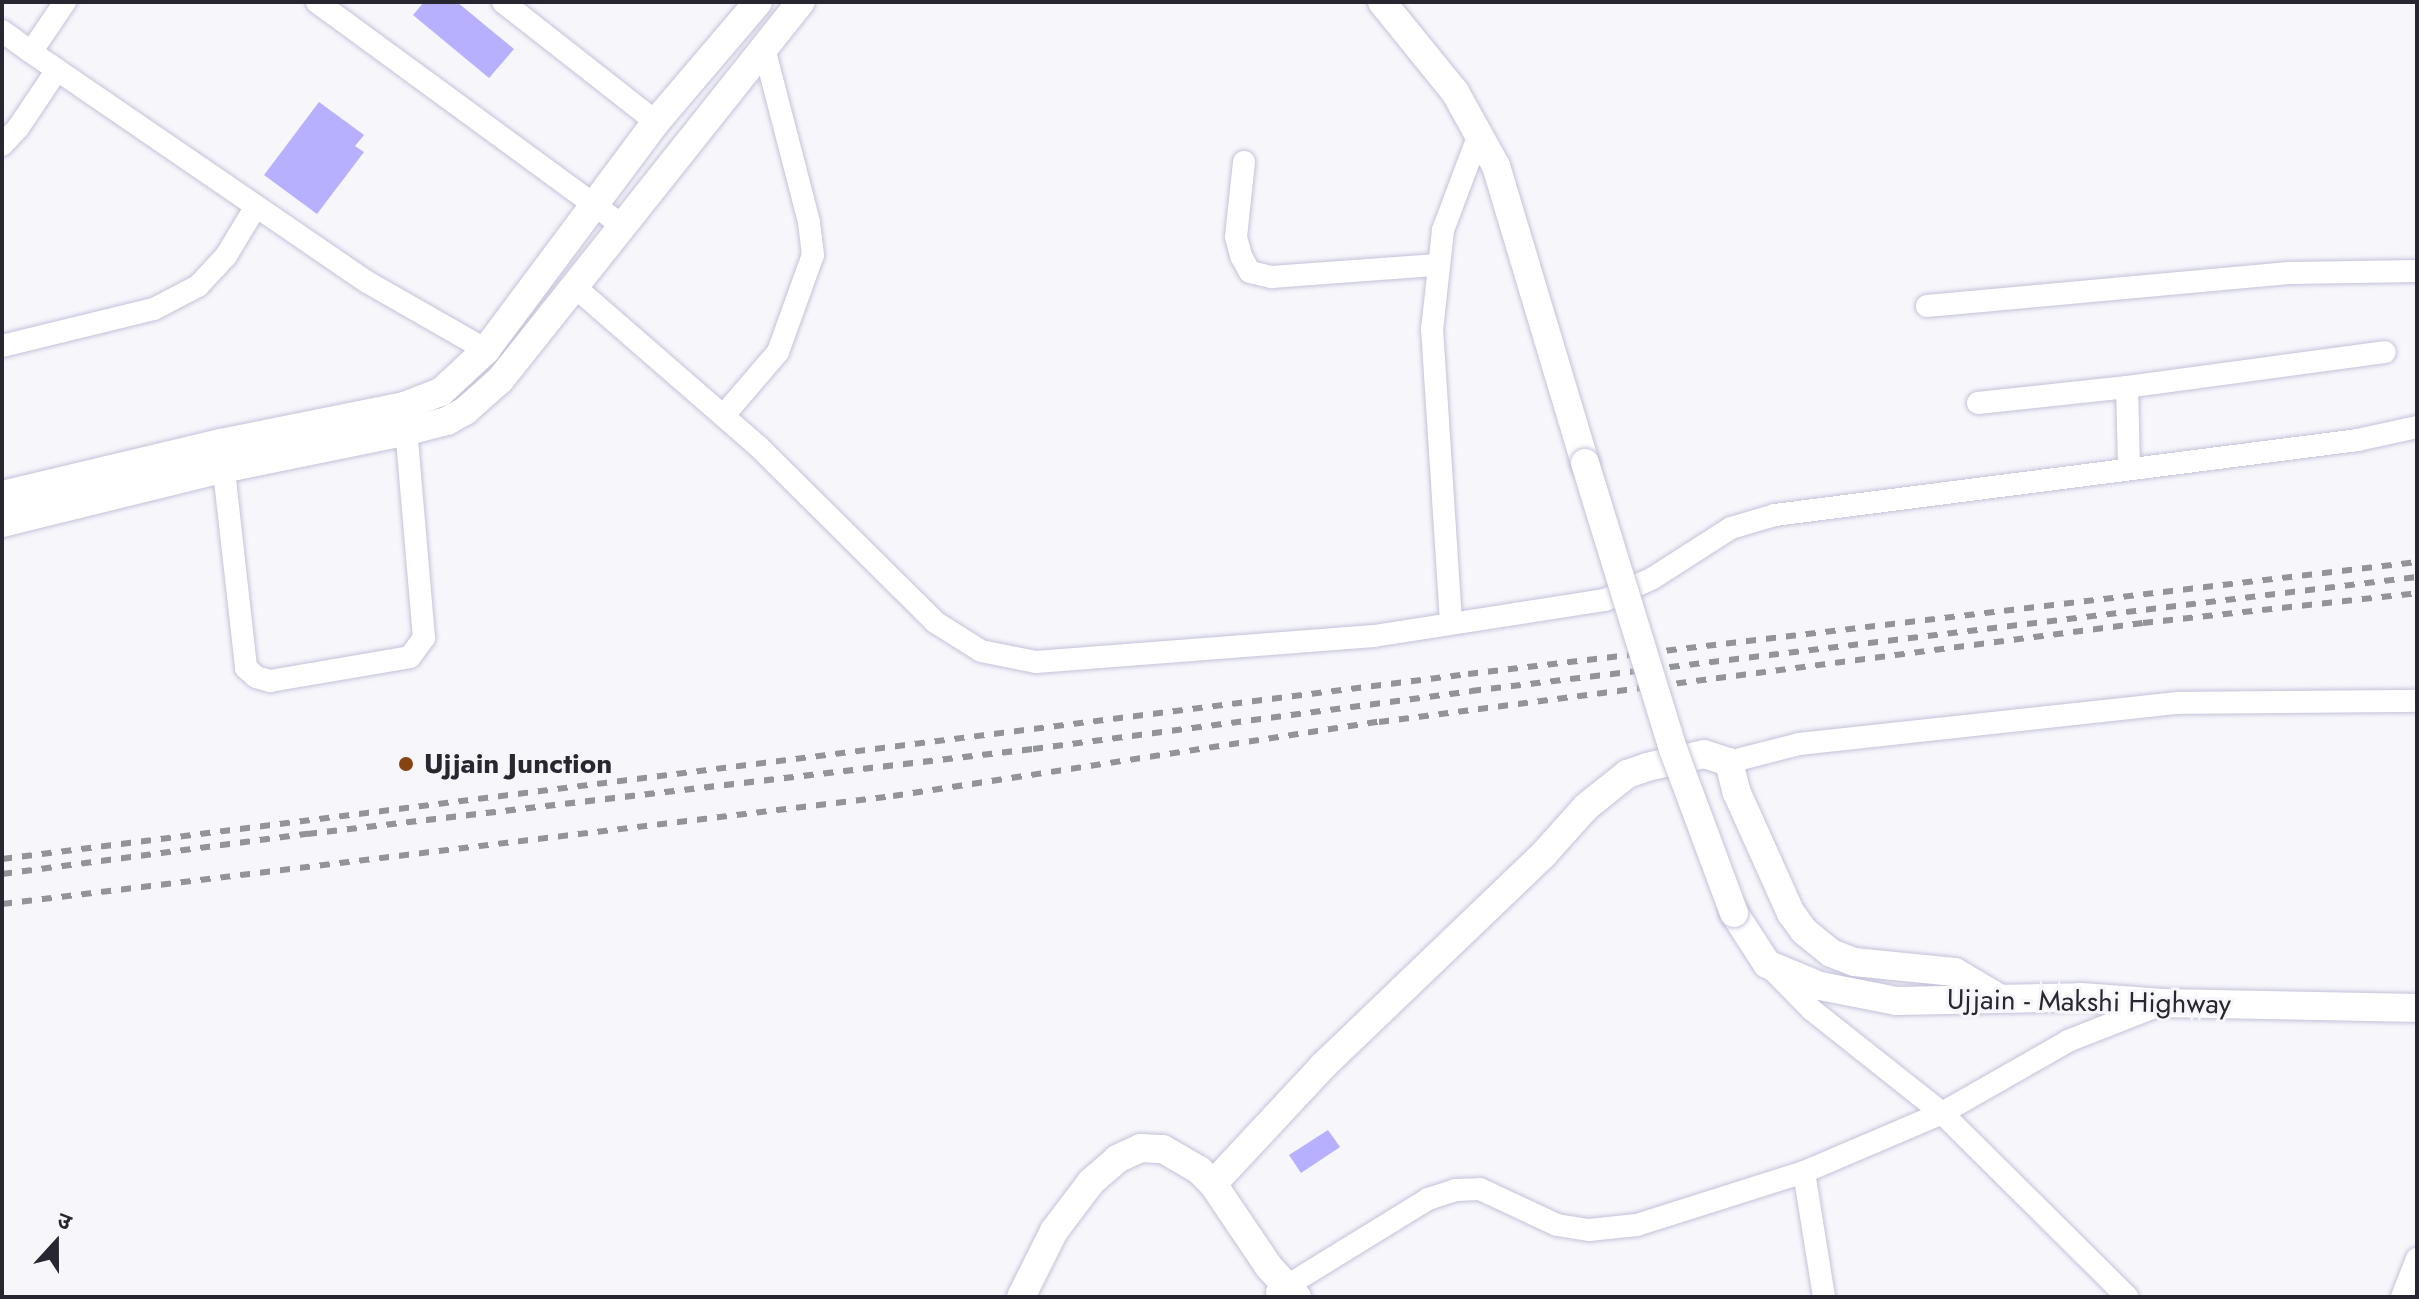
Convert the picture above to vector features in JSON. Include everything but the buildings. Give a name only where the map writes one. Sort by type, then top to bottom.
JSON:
[{"type":"main road","points":[[406,418],[441,392],[486,350],[656,122],[758,2]]},
{"type":"main road","points":[[2,495],[222,456],[406,418],[447,421],[483,398],[801,2]]},
{"type":"main road","points":[[1382,2],[1455,92],[1496,166],[1673,749],[1734,913],[1767,964]]},
{"type":"main road","points":[[2,523],[222,456]]},
{"type":"main road","points":[[1213,1184],[1323,1066],[1543,855],[1607,788],[1627,774],[1704,754],[1729,762],[1749,820],[1791,913],[1804,931],[1831,953],[1854,962],[1955,972],[1997,997]]},
{"type":"main road","name":"Ujjain - Makshi Highway","points":[[1767,964],[1820,986],[1897,1001],[2081,997],[2163,1003],[2417,1008]]},
{"type":"main road","points":[[1021,1297],[1054,1231],[1091,1182],[1117,1159],[1141,1148],[1163,1149],[1183,1158],[1213,1184],[1282,1288]]},
{"type":"street","points":[[31,52],[65,2]]},
{"type":"street","points":[[317,2],[623,226]]},
{"type":"street","points":[[503,2],[656,122]]},
{"type":"street","points":[[2,31],[255,208],[367,282],[486,350]]},
{"type":"street","points":[[724,415],[778,352],[813,255],[809,222],[764,48]]},
{"type":"street","points":[[2,145],[18,128],[57,70]]},
{"type":"street","points":[[1451,622],[1432,330],[1443,230],[1479,134]]},
{"type":"street","points":[[1244,162],[1236,237],[1250,272],[1272,277],[1437,265]]},
{"type":"street","points":[[2,346],[154,309],[198,286],[226,256],[255,208]]},
{"type":"street","points":[[1927,306],[2292,273],[2417,271]]},
{"type":"street","points":[[575,287],[724,415],[935,622],[981,651],[1036,662],[1374,636],[1605,600],[1653,578],[1731,528],[1775,515],[2129,467],[2358,440],[2417,427]]},
{"type":"street","points":[[1978,403],[2127,387],[2385,352]]},
{"type":"street","points":[[2127,387],[2129,467]]},
{"type":"street","points":[[222,456],[246,668],[256,677],[270,681],[410,657],[424,638],[406,418]]},
{"type":"street","points":[[1729,762],[1799,744],[2178,703],[2417,701]]},
{"type":"street","points":[[1767,964],[1812,1010],[1942,1113],[2127,1297]]},
{"type":"street","points":[[1282,1288],[1428,1199],[1455,1190],[1480,1189],[1557,1225],[1589,1230],[1637,1225],[1804,1172],[1942,1113],[2068,1041],[2163,1003]]},
{"type":"street","points":[[1804,1172],[1824,1297]]},
{"type":"street","points":[[2402,1297],[2417,1259]]},
{"type":"railway","points":[[2,859],[1468,674],[2417,562]]},
{"type":"railway","points":[[2,874],[307,834],[1033,749],[1471,691],[2417,577]]},
{"type":"railway","points":[[2,904],[893,796],[1379,722],[2143,623],[2417,593]]},
{"type":"place","name":"Ujjain Junction","points":[[406,764]]}]
